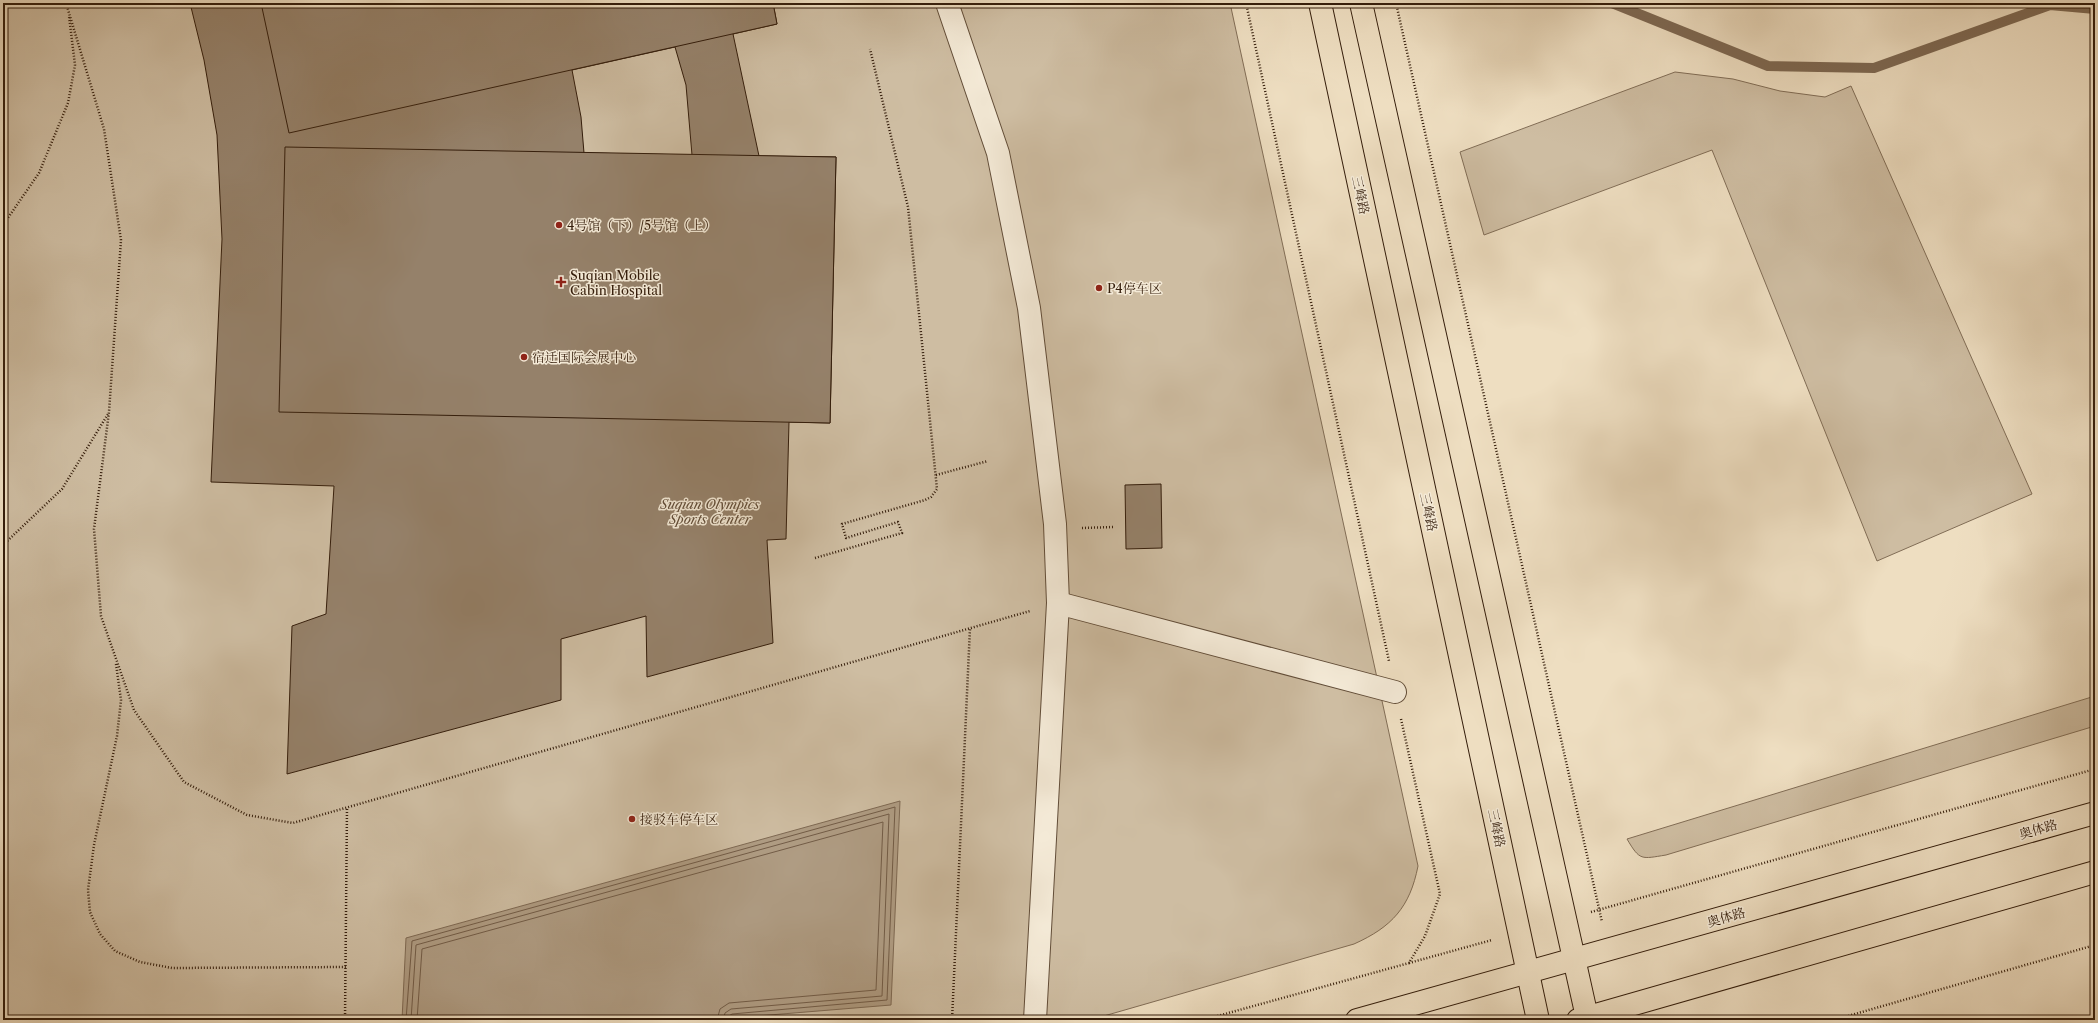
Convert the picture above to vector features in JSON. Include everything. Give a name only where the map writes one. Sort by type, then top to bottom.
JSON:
[{"type":"main road","name":"三峰路","points":[[1320,3],[1538,1020]]},
{"type":"main road","points":[[1361,3],[1566,919],[1583,1019],[2095,872]]},
{"type":"main road","name":"奥体路","points":[[1357,1020],[2095,813]]},
{"type":"lane","points":[[947,3],[998,153],[1029,308],[1055,524],[1058,603],[1035,1020]]},
{"type":"lane","points":[[1058,603],[1396,692]]},
{"type":"path","points":[[66,3],[104,129],[121,240],[109,412],[94,529],[101,616],[134,710],[184,782],[247,815],[292,823],[1058,603]]},
{"type":"path","points":[[1246,3],[1440,894],[1425,936],[1408,963]]},
{"type":"path","points":[[1396,3],[1609,950]]},
{"type":"path","points":[[3,226],[39,173],[68,103],[75,65],[68,7]]},
{"type":"path","points":[[815,558],[902,533],[898,522],[846,538],[842,524],[931,497],[937,489],[908,207],[870,49]]},
{"type":"path","points":[[3,545],[62,489],[109,412]]},
{"type":"path","points":[[936,475],[988,461]]},
{"type":"path","points":[[952,1020],[970,628]]},
{"type":"path","points":[[115,658],[121,700],[117,736],[94,845],[88,890],[90,912],[100,934],[115,951],[140,962],[172,968],[346,967]]},
{"type":"path","points":[[1566,919],[2095,769]]},
{"type":"path","points":[[345,1020],[347,807]]},
{"type":"path","points":[[1203,1020],[1519,932]]},
{"type":"path","points":[[1834,1020],[2095,945]]},
{"type":"green space","name":"Suqian Olympics Sports Center","points":[[3,3],[1230,3],[1418,866],[1415,880],[1404,904],[1389,923],[1354,944],[1090,1020],[3,1020]]},
{"type":"green space","points":[[1675,72],[1733,79],[1780,91],[1825,97],[1851,86],[2032,494],[1877,561],[1712,150],[1484,235],[1460,152]]},
{"type":"green space","points":[[2095,696],[2095,726],[1666,855],[1642,857],[1638,855],[1627,839]]},
{"type":"water","points":[[900,801],[891,1005],[709,1020],[402,1020],[406,938]]},
{"type":"building","name":"宿迁国际会展中心","points":[[190,3],[773,3],[777,24],[733,34],[759,156],[836,157],[830,423],[789,422],[786,539],[767,540],[773,643],[647,677],[646,616],[561,639],[561,700],[287,774],[292,626],[326,614],[334,486],[211,482],[222,239],[217,135],[204,60]],"holes":[[[675,47],[686,85],[692,155],[584,153],[581,117],[572,70]]]},
{"type":"building","points":[[261,3],[773,3],[777,24],[289,133]]},
{"type":"building","name":"4号馆（下）/5号馆（上）","points":[[285,147],[836,157],[830,423],[279,412]]},
{"type":"building","points":[[1161,484],[1162,548],[1126,549],[1125,485]]},
{"type":"waterway","points":[[1612,3],[1768,66],[1874,68],[2050,5],[2095,9]]},
{"type":"place","name":"4号馆（下）/5号馆（上）","points":[[559,225]]},
{"type":"place","name":"Suqian Mobile Cabin Hospital","points":[[561,282]]},
{"type":"place","name":"P4停车区","points":[[1099,288]]},
{"type":"place","name":"宿迁国际会展中心","points":[[524,357]]},
{"type":"place","name":"接驳车停车区","points":[[632,819]]}]
